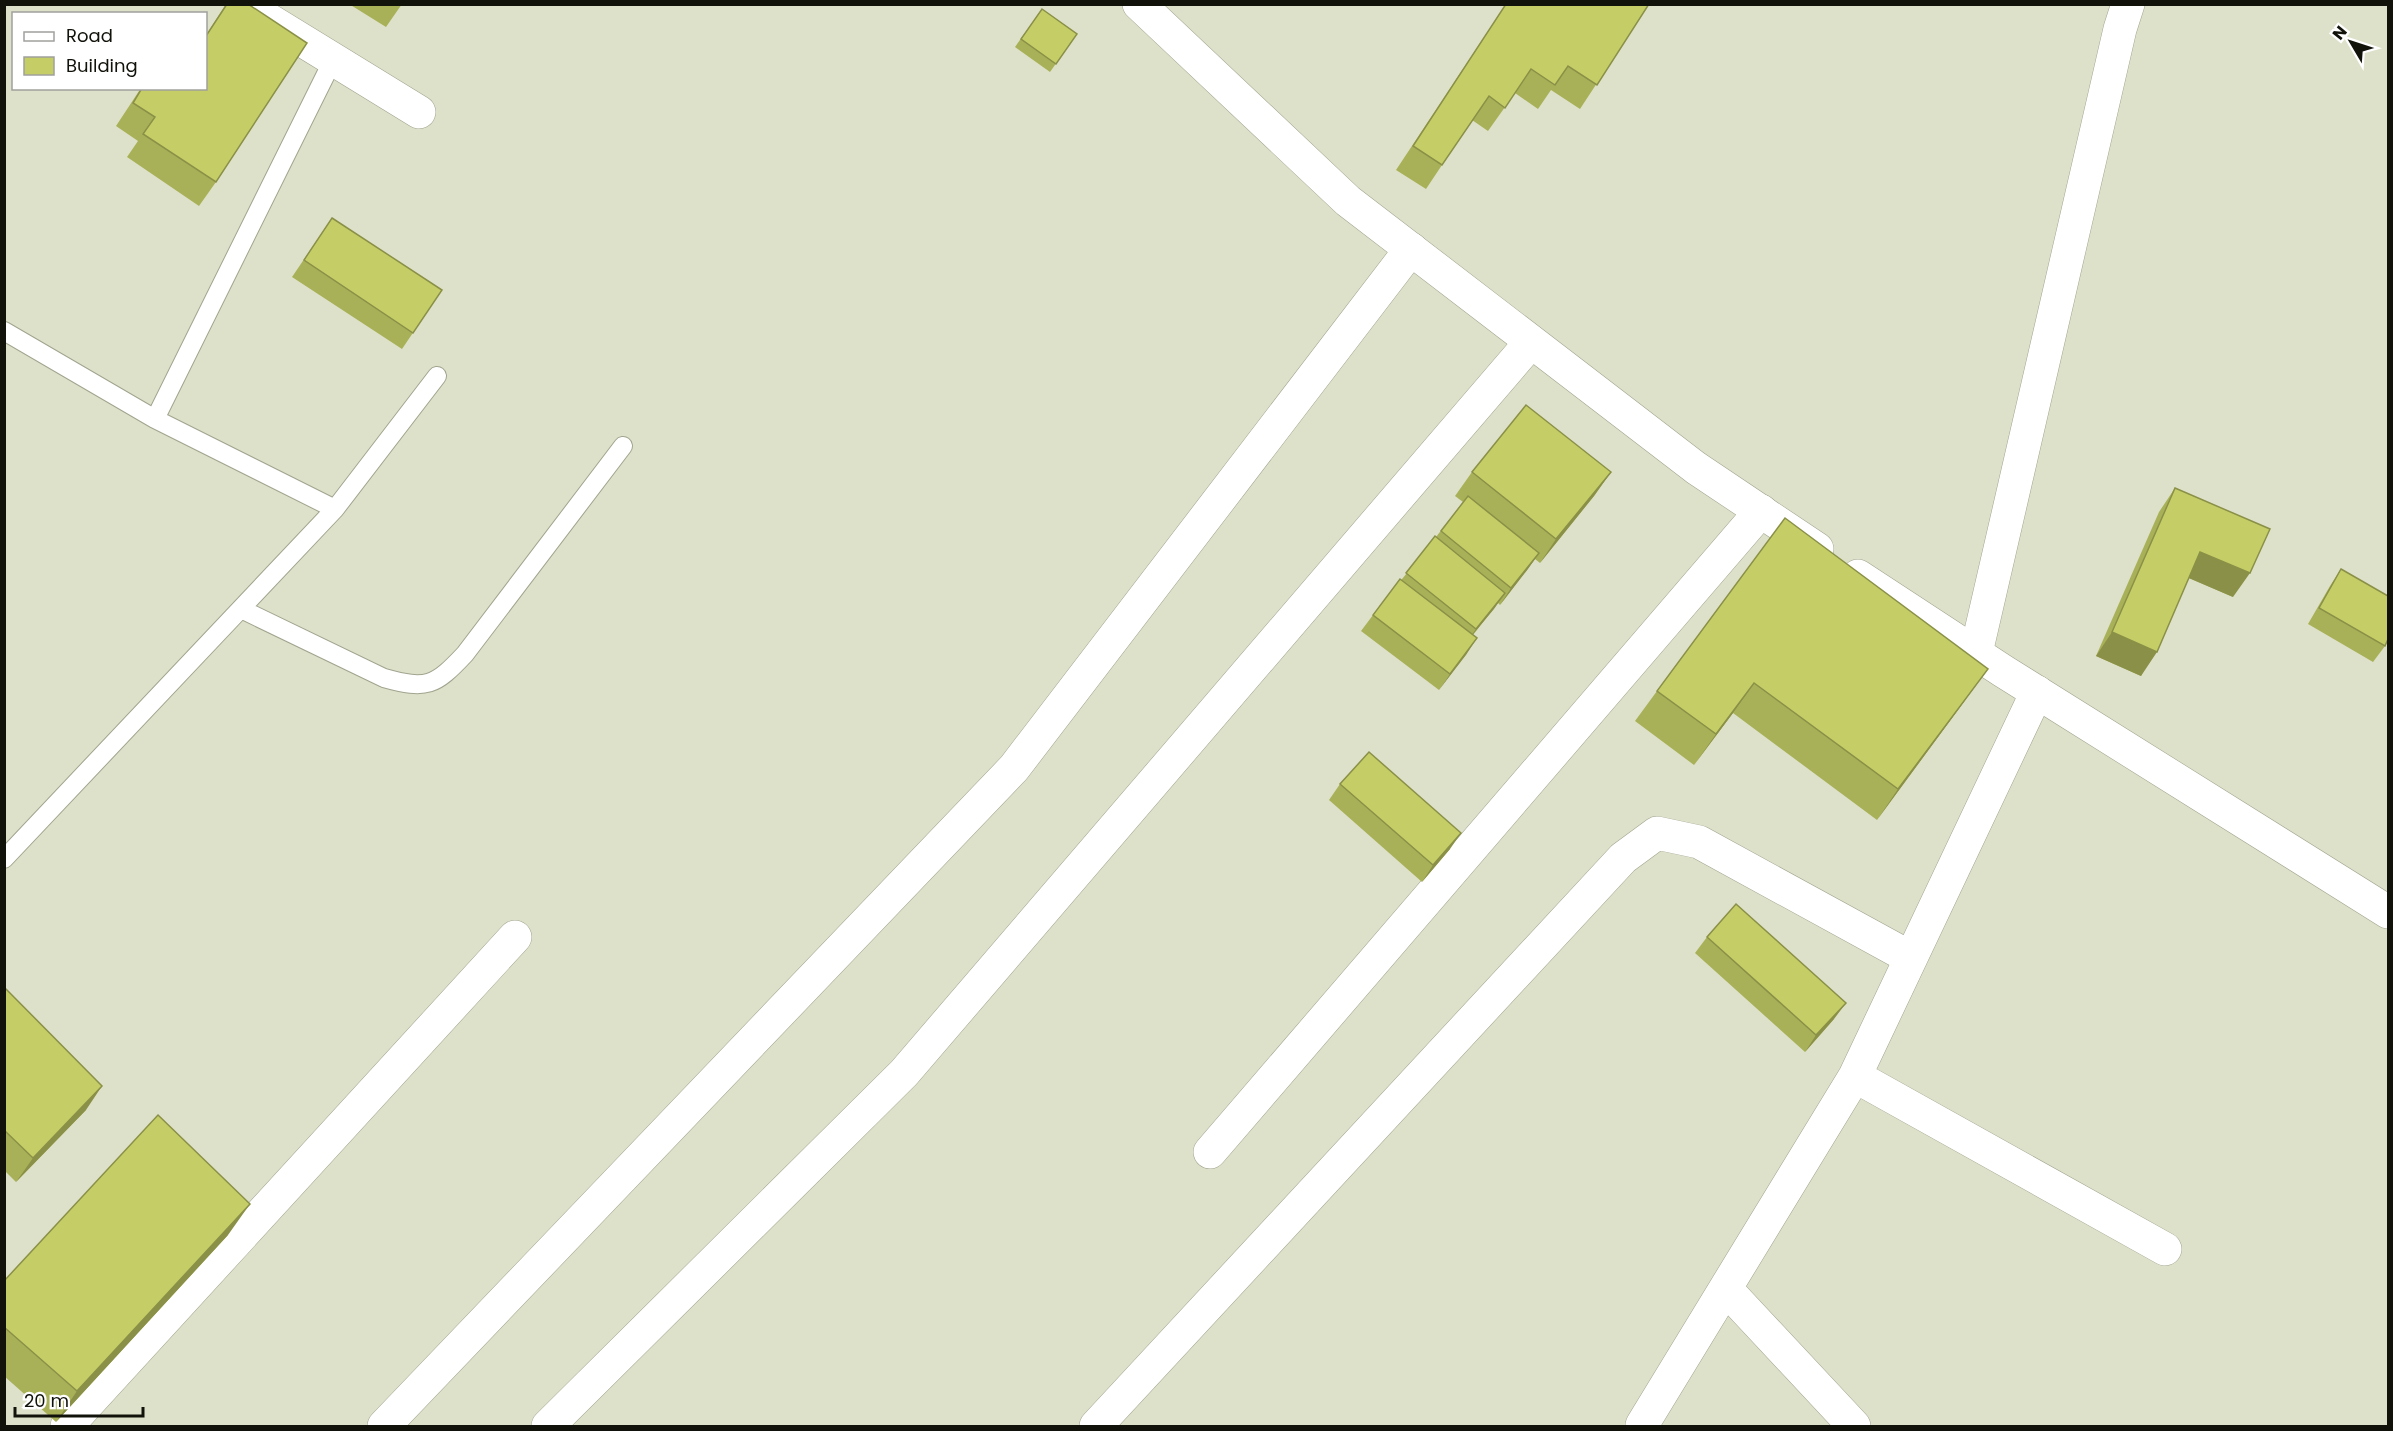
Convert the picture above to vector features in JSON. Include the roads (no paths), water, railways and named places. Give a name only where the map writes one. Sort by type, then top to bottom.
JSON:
[{"type":"street","points":[[243,4],[419,112]]},
{"type":"street","points":[[1139,4],[1348,201],[1696,468],[1976,653],[2388,912]]},
{"type":"street","points":[[1976,653],[2120,29],[2128,4]]},
{"type":"street","points":[[384,1426],[1014,768],[1411,249]]},
{"type":"street","points":[[548,1426],[904,1073],[1532,342]]},
{"type":"street","points":[[1210,1152],[1761,512]]},
{"type":"street","points":[[1642,1425],[1855,1076],[2037,692]]},
{"type":"street","points":[[1096,1426],[1623,858],[1657,833],[1699,842],[1911,958]]},
{"type":"street","points":[[67,1426],[515,937]]},
{"type":"street","points":[[1855,1076],[2165,1249]]},
{"type":"street","points":[[1726,1289],[1854,1426]]},
{"type":"lane","points":[[155,419],[333,60]]},
{"type":"lane","points":[[4,331],[155,419],[334,510]]},
{"type":"lane","points":[[4,859],[334,510],[437,376]]},
{"type":"lane","points":[[241,609],[384,678],[406,684],[429,685],[447,674],[465,654],[623,446]]}]
